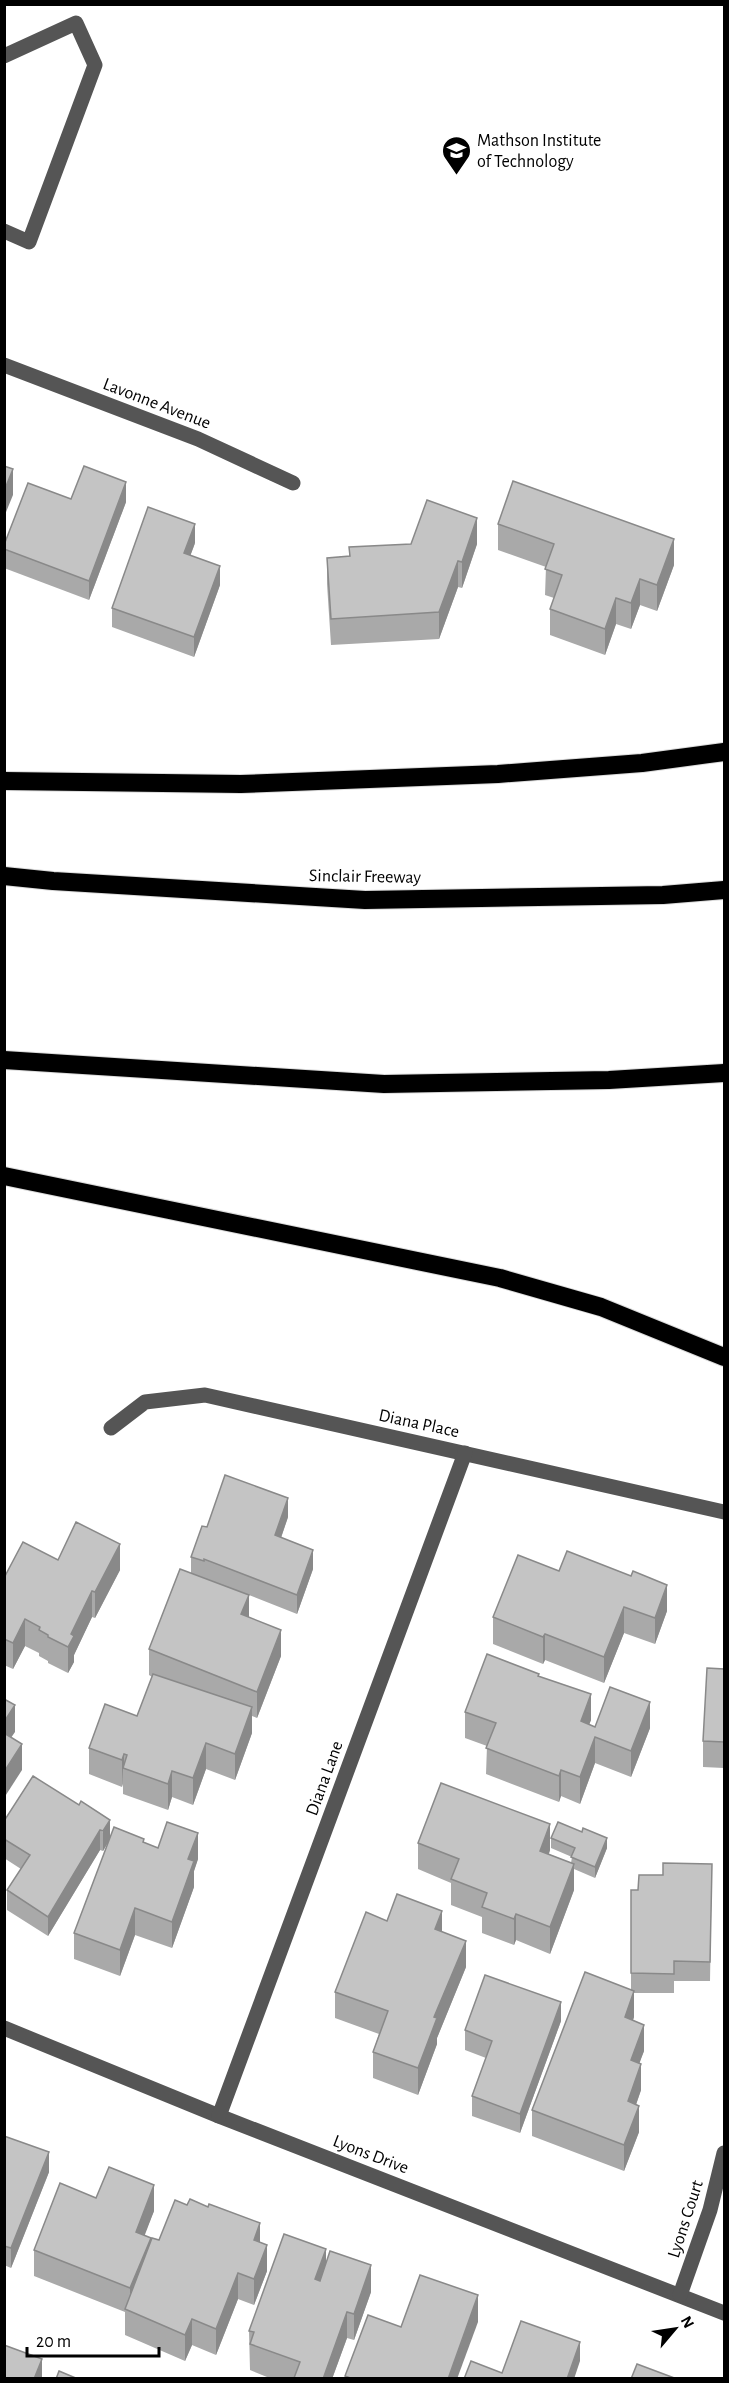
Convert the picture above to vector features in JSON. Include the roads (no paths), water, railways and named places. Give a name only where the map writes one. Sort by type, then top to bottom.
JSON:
[{"type":"highway","points":[[4,781],[241,784],[498,774],[642,763],[724,752]]},
{"type":"highway","name":"Sinclair Freeway","points":[[4,876],[365,900],[663,895],[724,890]]},
{"type":"highway","points":[[4,1060],[384,1084],[609,1080],[724,1073]]},
{"type":"highway","points":[[4,1176],[500,1278],[601,1307],[724,1357]]},
{"type":"street","points":[[4,56],[76,23],[95,65],[29,242],[4,231]]},
{"type":"street","name":"Lavonne Avenue","points":[[4,365],[198,439],[294,483]]},
{"type":"street","name":"Diana Place","points":[[111,1428],[145,1402],[204,1395],[724,1512]]},
{"type":"street","name":"Diana Lane","points":[[219,2116],[465,1453]]},
{"type":"street","name":"Lyons Drive","points":[[4,2028],[219,2116],[724,2313]]},
{"type":"street","name":"Lyons Court","points":[[680,2295],[710,2210],[724,2153]]},
{"type":"place","name":"Mathson Institute of Technology","points":[[456,176]]}]
